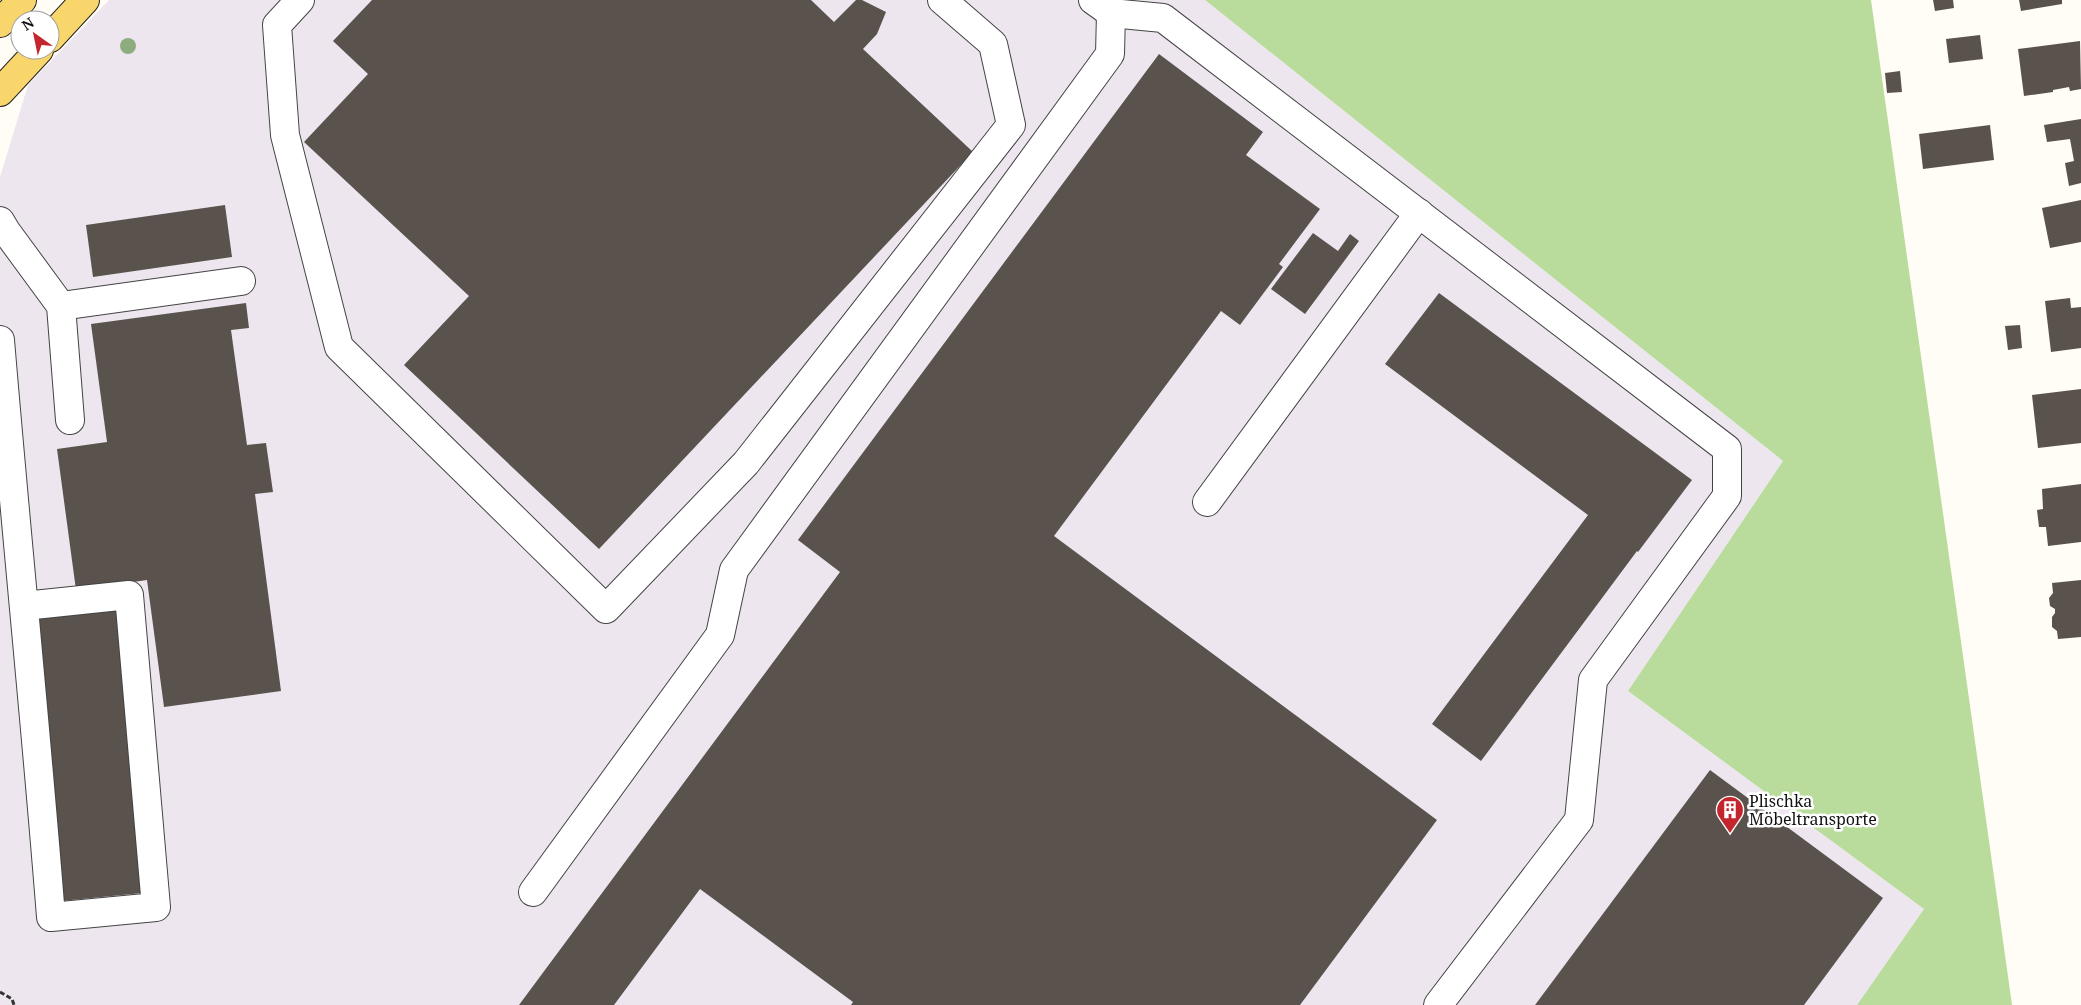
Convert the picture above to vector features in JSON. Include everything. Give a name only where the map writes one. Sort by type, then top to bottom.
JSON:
[{"type":"main road","points":[[0,23],[22,0]]},
{"type":"main road","points":[[60,27],[85,0]]},
{"type":"main road","points":[[0,92],[30,60]]},
{"type":"lane","points":[[300,0],[277,25],[285,135],[339,347],[606,609],[746,463],[1011,125],[993,44],[942,0]]},
{"type":"lane","points":[[533,892],[720,635],[734,570],[1110,54],[1102,7],[1163,18],[1727,449],[1727,496],[1593,680],[1579,820],[1438,1005]]},
{"type":"lane","points":[[1207,502],[1419,213]]},
{"type":"lane","points":[[0,221],[61,306],[70,420]]},
{"type":"lane","points":[[61,306],[241,281]]},
{"type":"lane","points":[[0,340],[51,917],[156,907],[129,595],[24,606]]},
{"type":"path","points":[[0,992],[12,999],[14,1005]]},
{"type":"shaded area","points":[[109,0],[1205,0],[1783,461],[1628,691],[1924,909],[1857,1005],[0,1005],[0,177],[28,85],[52,60],[60,60],[60,51]]},
{"type":"green space","points":[[1205,0],[1871,0],[2012,1005],[1857,1005],[1924,909],[1628,691],[1783,461]]},
{"type":"building","points":[[372,0],[811,0],[834,22],[856,0],[862,0],[886,12],[877,34],[863,49],[973,152],[599,549],[404,365],[469,296],[304,142],[368,74],[333,41]]},
{"type":"building","points":[[1933,0],[1953,0],[1954,8],[1935,11]]},
{"type":"building","points":[[2019,0],[2062,0],[2062,4],[2021,11]]},
{"type":"building","points":[[1980,35],[1983,59],[1949,63],[1946,39]]},
{"type":"building","points":[[2080,41],[2081,89],[2070,91],[2069,87],[2053,90],[2053,92],[2024,96],[2018,49]]},
{"type":"building","points":[[1159,54],[1263,132],[1246,155],[1320,209],[1279,264],[1283,267],[1240,325],[1221,311],[1054,536],[1437,820],[1300,1005],[851,1005],[853,1002],[700,889],[614,1005],[519,1005],[840,572],[798,540]]},
{"type":"building","points":[[1900,71],[1902,92],[1887,93],[1885,73]]},
{"type":"building","points":[[2081,119],[2081,183],[2069,186],[2065,163],[2074,161],[2070,139],[2047,142],[2044,125]]},
{"type":"building","points":[[1990,125],[1994,160],[1923,169],[1919,134]]},
{"type":"building","points":[[2081,200],[2081,242],[2050,248],[2042,208]]},
{"type":"building","points":[[225,205],[232,257],[93,277],[86,225]]},
{"type":"building","points":[[1313,233],[1338,251],[1350,234],[1359,241],[1305,314],[1271,289]]},
{"type":"building","points":[[1439,293],[1692,480],[1481,761],[1432,724],[1588,515],[1385,364]]},
{"type":"building","points":[[2070,298],[2071,308],[2081,307],[2081,348],[2051,352],[2045,301]]},
{"type":"building","points":[[246,303],[249,328],[231,330],[247,445],[266,443],[273,492],[255,494],[281,691],[164,707],[147,580],[76,590],[57,449],[107,442],[91,324]]},
{"type":"building","points":[[2020,325],[2022,348],[2008,350],[2005,326]]},
{"type":"building","points":[[2081,389],[2081,443],[2038,448],[2032,395]]},
{"type":"building","points":[[2081,484],[2081,542],[2048,546],[2046,527],[2039,527],[2037,510],[2043,509],[2042,489]]},
{"type":"building","points":[[2081,580],[2081,637],[2058,639],[2057,631],[2052,627],[2052,617],[2055,609],[2050,606],[2049,598],[2053,593],[2052,583]]},
{"type":"building","points":[[116,610],[142,893],[61,901],[35,617]]},
{"type":"building","name":"Plischka Möbeltransporte","points":[[1710,770],[1883,898],[1804,1005],[1535,1005]]},
{"type":"place","name":"Plischka Möbeltransporte","points":[[1730,834]]}]
